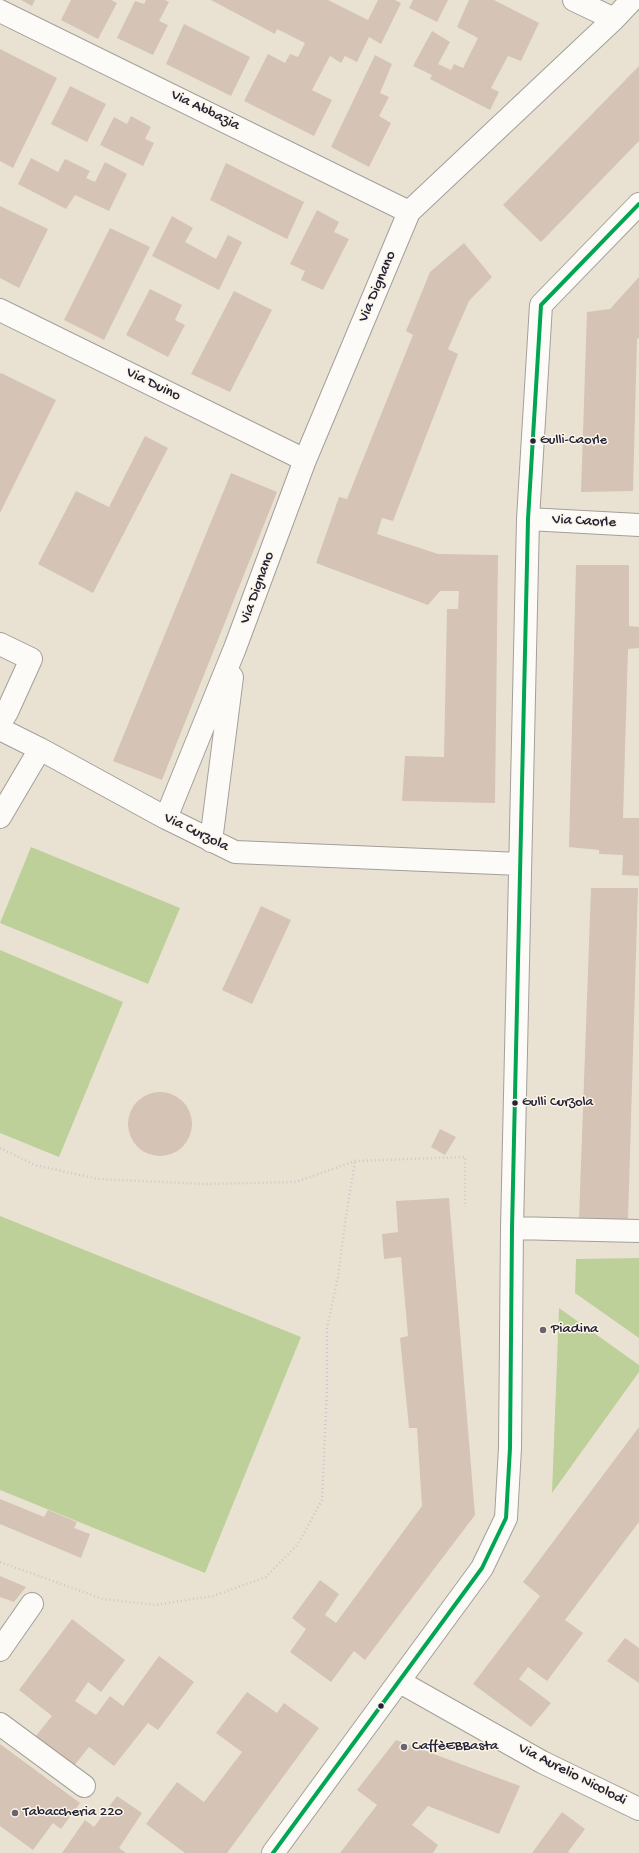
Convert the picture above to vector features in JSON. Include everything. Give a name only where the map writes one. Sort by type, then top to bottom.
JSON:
[{"type":"street","points":[[574,0],[614,20]]},
{"type":"street","name":"Via Dignano","points":[[166,818],[235,648],[305,460],[409,212],[614,20],[632,0]]},
{"type":"street","name":"Via Abbazia","points":[[0,11],[409,212]]},
{"type":"street","points":[[273,1853],[400,1682],[482,1568],[506,1518],[510,1448],[512,1228],[528,519],[541,305],[639,204]]},
{"type":"street","name":"Via Duino","points":[[0,310],[305,460]]},
{"type":"street","name":"Via Caorle","points":[[528,519],[639,525]]},
{"type":"street","points":[[0,644],[31,659],[7,712],[0,723]]},
{"type":"street","name":"Via Dignano","points":[[211,841],[235,648]]},
{"type":"street","name":"Via Curzola","points":[[9,734],[40,749],[166,818],[235,852],[520,864]]},
{"type":"street","points":[[0,817],[40,749]]},
{"type":"street","points":[[512,1228],[639,1232]]},
{"type":"street","points":[[0,1650],[32,1604]]},
{"type":"street","name":"Via Aurelio Nicolodi","points":[[400,1682],[542,1762],[639,1809]]},
{"type":"street","points":[[0,1724],[84,1786]]},
{"type":"path","points":[[0,1148],[35,1165],[98,1179],[205,1184],[296,1182],[355,1161],[465,1157],[465,1207]]},
{"type":"path","points":[[0,1562],[103,1599],[155,1605],[214,1596],[266,1577],[298,1544],[322,1500],[327,1388],[327,1328],[338,1277],[355,1161]]},
{"type":"green space","points":[[31,847],[180,908],[148,984],[0,923]]},
{"type":"green space","points":[[0,950],[123,1002],[59,1157],[0,1133]]},
{"type":"green space","points":[[0,1216],[301,1337],[205,1573],[0,1490]]},
{"type":"green space","points":[[639,1258],[639,1338],[575,1293],[576,1259]]},
{"type":"green space","points":[[559,1308],[639,1365],[639,1372],[552,1493]]},
{"type":"building","points":[[21,0],[35,0],[32,6]]},
{"type":"building","points":[[71,0],[111,0],[117,3],[98,39],[61,20]]},
{"type":"building","points":[[146,0],[165,0],[169,2],[159,21],[168,25],[153,55],[117,38],[135,1],[144,4]]},
{"type":"building","points":[[211,0],[328,0],[368,20],[378,0],[395,0],[401,3],[381,44],[369,37],[357,62],[345,56],[341,63],[330,56],[312,90],[332,100],[314,136],[244,101],[268,54],[285,63],[290,54],[298,57],[305,43],[277,29],[275,34]]},
{"type":"building","points":[[413,0],[448,0],[437,22],[409,8]]},
{"type":"building","points":[[469,0],[494,0],[539,23],[521,61],[508,56],[491,88],[499,92],[490,110],[430,79],[432,75],[413,66],[432,31],[450,42],[438,64],[451,70],[454,64],[463,68],[478,38],[457,27]]},
{"type":"building","points":[[184,24],[250,57],[231,96],[166,64]]},
{"type":"building","points":[[0,49],[57,78],[13,168],[0,161]]},
{"type":"building","points":[[375,55],[392,64],[380,93],[389,97],[379,116],[391,123],[369,167],[331,147]]},
{"type":"building","points":[[639,66],[639,141],[541,242],[503,205]]},
{"type":"building","points":[[70,86],[106,104],[87,142],[51,124]]},
{"type":"building","points":[[131,116],[151,127],[145,139],[154,143],[143,166],[100,145],[114,117],[127,124]]},
{"type":"building","points":[[31,158],[58,172],[65,159],[90,171],[86,178],[95,182],[105,162],[127,174],[109,211],[75,195],[66,209],[18,184]]},
{"type":"building","points":[[226,163],[304,202],[287,239],[210,200]]},
{"type":"building","points":[[0,206],[48,229],[19,288],[0,278]]},
{"type":"building","points":[[317,210],[339,222],[334,232],[349,239],[323,290],[301,280],[305,271],[290,264]]},
{"type":"building","points":[[172,216],[193,228],[185,242],[216,259],[228,235],[242,242],[219,290],[152,256]]},
{"type":"building","points":[[110,228],[150,247],[104,340],[64,320]]},
{"type":"building","points":[[464,243],[492,277],[469,301],[448,349],[458,354],[393,521],[382,518],[377,534],[438,554],[498,555],[495,803],[402,801],[405,756],[444,757],[447,609],[458,609],[459,591],[440,591],[428,605],[316,563],[339,497],[347,499],[413,335],[406,331],[430,272]]},
{"type":"building","points":[[639,277],[639,338],[637,339],[633,491],[581,492],[587,312],[610,309]]},
{"type":"building","points":[[150,289],[182,305],[175,320],[185,325],[168,357],[126,335]]},
{"type":"building","points":[[234,291],[272,310],[230,392],[191,374]]},
{"type":"building","points":[[1,373],[56,400],[0,513],[0,374]]},
{"type":"building","points":[[145,436],[168,448],[93,593],[38,564],[76,491],[109,507]]},
{"type":"building","points":[[231,473],[277,492],[162,780],[113,761]]},
{"type":"building","points":[[576,565],[629,565],[629,626],[639,627],[639,648],[628,649],[623,818],[639,818],[639,876],[622,875],[623,855],[599,854],[599,850],[569,847]]},
{"type":"building","points":[[591,888],[638,888],[628,1219],[579,1219]]},
{"type":"building","points":[[261,906],[291,920],[252,1004],[222,990]]},
{"type":"building","points":[[160,1092],[172,1095],[183,1101],[189,1112],[192,1124],[189,1136],[183,1147],[172,1153],[160,1156],[148,1153],[137,1147],[131,1136],[128,1124],[131,1112],[137,1101],[148,1095]]},
{"type":"building","points":[[440,1129],[456,1137],[445,1155],[431,1147]]},
{"type":"building","points":[[449,1198],[475,1515],[365,1660],[354,1651],[331,1682],[290,1652],[306,1629],[292,1618],[320,1580],[339,1594],[325,1615],[336,1623],[422,1506],[417,1428],[409,1428],[400,1338],[408,1336],[401,1257],[384,1259],[382,1234],[398,1232],[396,1201]]},
{"type":"building","points":[[639,1427],[639,1522],[565,1620],[583,1633],[547,1681],[528,1667],[519,1679],[551,1703],[531,1727],[473,1684],[540,1596],[523,1582]]},
{"type":"building","points":[[0,1499],[44,1517],[48,1510],[77,1522],[74,1528],[90,1534],[81,1558],[0,1524]]},
{"type":"building","points":[[0,1576],[26,1587],[14,1602],[0,1597]]},
{"type":"building","points":[[72,1619],[125,1660],[101,1692],[88,1682],[75,1701],[96,1715],[110,1696],[123,1706],[159,1656],[194,1682],[158,1730],[148,1723],[114,1766],[89,1747],[73,1767],[35,1737],[52,1716],[19,1690]]},
{"type":"building","points":[[625,1638],[639,1648],[639,1683],[607,1661]]},
{"type":"building","points":[[247,1692],[277,1713],[284,1703],[319,1728],[227,1853],[185,1853],[146,1824],[177,1782],[204,1802],[242,1752],[216,1733]]},
{"type":"building","points":[[396,1740],[520,1786],[499,1834],[428,1806],[412,1825],[438,1845],[433,1853],[340,1853],[377,1805],[357,1790]]},
{"type":"building","points":[[0,1744],[80,1803],[61,1829],[53,1823],[33,1850],[0,1826]]},
{"type":"building","points":[[117,1796],[142,1813],[119,1848],[126,1853],[62,1853],[85,1820],[94,1827]]},
{"type":"building","points":[[562,1812],[585,1829],[568,1852],[570,1853],[532,1853]]},
{"type":"transit line","points":[[273,1853],[482,1568],[506,1518],[510,1448],[512,1228],[528,519],[541,305],[639,204]]},
{"type":"place","name":"Gulli-Caorle","points":[[533,441]]},
{"type":"place","name":"Gulli Curzola","points":[[515,1103]]},
{"type":"place","name":"Piadina","points":[[543,1330]]},
{"type":"place","name":"CaffèEBBasta","points":[[404,1747]]},
{"type":"place","name":"Tabaccheria 220","points":[[15,1813]]}]
